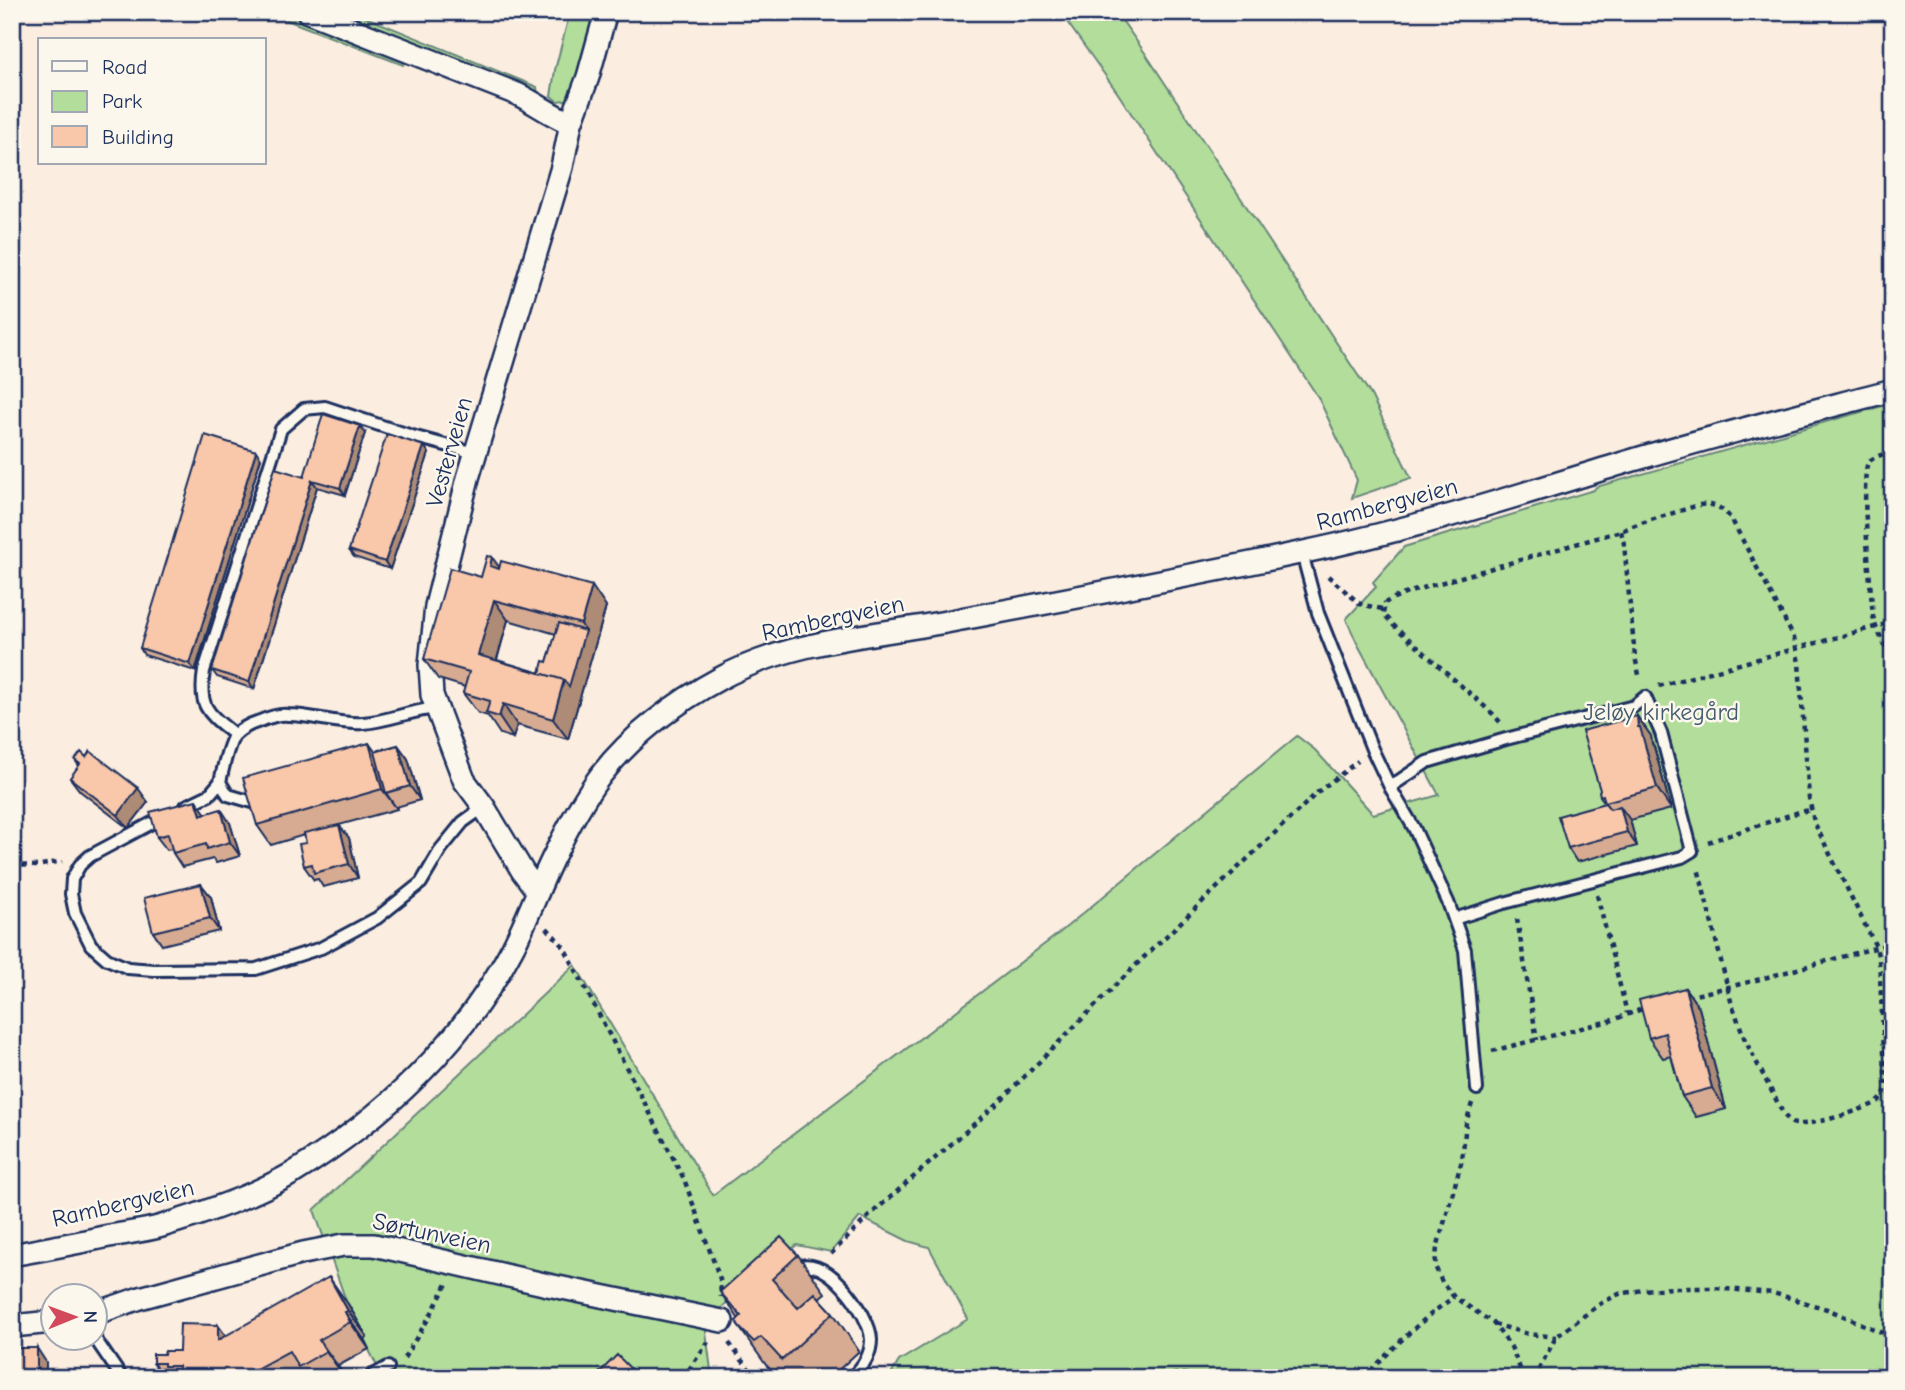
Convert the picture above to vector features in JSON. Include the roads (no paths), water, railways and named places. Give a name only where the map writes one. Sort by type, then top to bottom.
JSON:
[{"type":"street","points":[[308,12],[517,94],[556,118],[571,123]]},
{"type":"street","name":"Vesterveien","points":[[534,900],[523,872],[484,807],[464,780],[432,695],[430,665],[436,606],[475,453],[606,12]]},
{"type":"street","name":"Rambergveien","points":[[12,1255],[160,1226],[229,1203],[290,1175],[367,1122],[419,1075],[480,1003],[513,948],[554,856],[602,774],[656,720],[716,680],[739,669],[814,644],[946,622],[1364,539],[1437,520],[1637,459],[1893,390]]},
{"type":"street","name":"Sørtunveien","points":[[108,1309],[303,1253],[344,1245],[374,1245],[458,1265],[727,1319]]},
{"type":"street","points":[[12,1326],[38,1323]]},
{"type":"lane","points":[[235,735],[210,714],[201,691],[204,671],[281,429],[304,410],[325,407],[412,436],[475,453]]},
{"type":"lane","points":[[1302,553],[1318,613],[1372,749],[1414,828],[1448,902],[1465,950],[1476,1089]]},
{"type":"lane","points":[[1390,787],[1427,762],[1634,706],[1645,697],[1661,733],[1692,851],[1682,857],[1515,900],[1454,919]]},
{"type":"lane","points":[[437,708],[418,709],[393,719],[362,724],[289,715],[275,715],[250,724],[235,735],[220,782],[209,795],[90,856],[80,865],[72,879],[71,894],[75,913],[91,945],[107,960],[128,968],[256,969],[321,948],[377,918],[421,883],[441,849],[463,822],[484,807]]},
{"type":"lane","points":[[220,782],[228,795],[256,803]]},
{"type":"lane","points":[[788,1275],[797,1266],[819,1266],[841,1283],[851,1296],[866,1322],[872,1340],[866,1362],[851,1378]]},
{"type":"lane","points":[[104,1352],[122,1378]]},
{"type":"lane","points":[[368,1378],[388,1367]]},
{"type":"park label","name":"Jeløy kirkegård","points":[[1661,712]]}]
